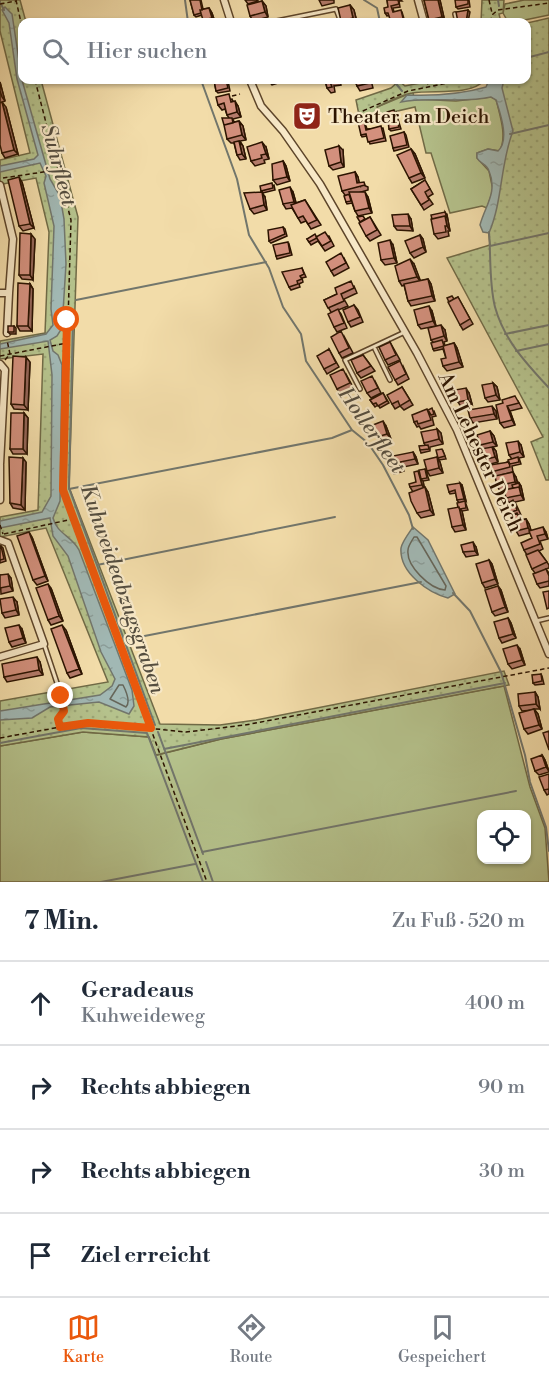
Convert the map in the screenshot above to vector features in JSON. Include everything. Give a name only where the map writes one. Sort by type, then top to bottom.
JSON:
[{"type":"street","points":[[224,0],[230,18]]},
{"type":"street","points":[[418,0],[423,18]]},
{"type":"street","name":"Am Lehester Deich","points":[[252,84],[261,106],[283,131],[320,184],[405,332],[457,430],[549,654]]},
{"type":"street","points":[[0,185],[12,239],[7,335]]},
{"type":"street","points":[[0,293],[9,293]]},
{"type":"street","points":[[0,364],[5,370],[0,500]]},
{"type":"street","points":[[0,657],[44,645],[8,543],[1,538]]},
{"type":"lane","points":[[292,18],[336,9],[339,18]]},
{"type":"lane","points":[[455,14],[456,18]]},
{"type":"lane","points":[[360,389],[345,360],[375,348],[405,332]]},
{"type":"lane","points":[[375,348],[390,380]]},
{"type":"lane","points":[[536,621],[549,618]]},
{"type":"lane","points":[[44,645],[59,689]]},
{"type":"path","points":[[0,4],[16,0],[20,18]]},
{"type":"path","points":[[489,0],[493,14]]},
{"type":"path","points":[[492,18],[498,10],[549,3]]},
{"type":"path","points":[[36,84],[71,220],[63,490],[207,882]]},
{"type":"path","points":[[356,114],[408,91],[443,84]]},
{"type":"path","points":[[224,99],[240,94]]},
{"type":"path","points":[[0,179],[58,169]]},
{"type":"path","points":[[7,335],[10,354]]},
{"type":"path","points":[[0,356],[67,343]]},
{"type":"path","points":[[1,538],[18,531],[74,519]]},
{"type":"path","points":[[0,525],[2,531]]},
{"type":"path","points":[[1,538],[18,531]]},
{"type":"path","points":[[0,738],[88,723],[186,732],[245,725],[549,668]]},
{"type":"path","points":[[60,727],[58,719],[64,711],[61,696]]},
{"type":"green space","points":[[0,0],[20,0],[25,18],[18,18],[18,84],[42,84],[78,217],[69,487],[160,724],[220,725],[256,720],[504,671],[509,685],[221,739],[156,755],[149,737],[83,732],[0,746],[0,701],[108,682],[46,528],[0,537],[0,517],[38,510],[43,354],[0,359],[0,341],[45,333],[49,232],[36,178],[3,184],[0,181],[0,160],[30,153],[0,31]]},
{"type":"green space","points":[[482,0],[504,0],[503,13],[499,14],[500,18],[481,18]]},
{"type":"green space","points":[[524,0],[549,0],[549,15],[531,19],[506,18],[503,13],[505,4]]},
{"type":"green space","points":[[549,18],[549,480],[546,480],[531,442],[543,437],[447,258],[490,245],[488,227],[509,129],[500,84],[531,84],[531,22]]},
{"type":"green space","points":[[396,84],[405,86],[479,84],[460,91],[403,95],[377,107],[380,115],[360,120],[356,100],[391,88]]},
{"type":"green space","points":[[413,92],[414,99],[456,101],[491,97],[496,99],[503,132],[500,151],[488,149],[477,153],[477,158],[489,171],[493,190],[487,208],[482,206],[450,213],[431,153],[426,153],[415,107],[380,115],[377,107]]},
{"type":"green space","points":[[504,686],[530,787],[545,828],[549,882],[0,882],[0,746],[83,732],[149,737],[157,755],[221,739]]},
{"type":"water","points":[[5,7],[12,14],[18,54],[18,83],[9,23],[2,10]]},
{"type":"water","points":[[18,84],[23,84],[50,179],[60,196],[64,219],[66,264],[62,328],[57,336],[50,340],[53,351],[58,355],[62,365],[60,501],[53,518],[58,528],[73,541],[79,550],[132,690],[134,706],[129,714],[99,702],[50,707],[32,718],[0,720],[0,711],[100,695],[112,686],[115,679],[101,652],[68,556],[53,536],[50,518],[0,528],[0,521],[42,512],[51,496],[52,375],[48,341],[0,349],[0,344],[46,334],[53,325],[51,309],[54,226],[44,183],[46,176],[40,163],[0,172],[0,166],[34,159],[38,155]]},
{"type":"water","points":[[487,84],[503,84],[502,88],[513,131],[497,208],[489,233],[483,232],[480,225],[490,199],[491,179],[488,169],[477,158],[477,153],[488,149],[498,151],[502,146],[504,133],[496,100],[491,97],[401,102],[407,95],[466,92],[486,87]]},
{"type":"water","points":[[413,527],[428,540],[455,594],[448,598],[424,587],[405,566],[401,548]]},
{"type":"building","points":[[190,0],[200,0],[201,13],[194,15]]},
{"type":"building","points":[[387,0],[398,0],[399,4],[391,6],[393,12],[401,10],[403,18],[390,18],[384,8],[388,7]]},
{"type":"building","points":[[424,0],[438,0],[442,17],[428,18]]},
{"type":"building","points":[[455,0],[468,0],[468,4],[456,7]]},
{"type":"building","points":[[262,1],[265,12],[250,16],[247,5]]},
{"type":"building","points":[[350,5],[353,18],[340,18],[338,8]]},
{"type":"building","points":[[209,8],[212,18],[202,18],[200,10]]},
{"type":"building","points":[[468,10],[467,18],[457,18],[456,12]]},
{"type":"building","points":[[215,84],[227,84],[228,88],[216,91]]},
{"type":"building","points":[[229,94],[231,102],[235,101],[237,112],[227,115],[224,103],[218,105],[216,97]]},
{"type":"building","points":[[2,102],[14,150],[2,153],[0,103]]},
{"type":"building","points":[[311,104],[314,114],[296,118],[294,108]]},
{"type":"building","points":[[394,110],[399,127],[389,129],[387,112]]},
{"type":"building","points":[[222,118],[232,118],[233,123],[224,125]]},
{"type":"building","points":[[239,121],[242,135],[227,139],[224,125]]},
{"type":"building","points":[[364,121],[366,130],[381,126],[384,138],[368,142],[366,134],[361,135],[358,122]]},
{"type":"building","points":[[404,132],[407,145],[393,148],[390,136]]},
{"type":"building","points":[[239,141],[242,154],[237,155],[234,142]]},
{"type":"building","points":[[262,142],[266,154],[261,155],[262,158],[251,161],[247,147]]},
{"type":"building","points":[[339,146],[341,162],[329,166],[325,150]]},
{"type":"building","points":[[411,149],[421,173],[409,178],[397,155]]},
{"type":"building","points":[[283,161],[287,177],[273,180],[272,164]]},
{"type":"building","points":[[355,172],[357,183],[364,182],[365,185],[342,191],[338,176]]},
{"type":"building","points":[[19,177],[30,224],[19,226],[8,180]]},
{"type":"building","points":[[425,180],[430,189],[425,192],[429,200],[421,205],[411,189]]},
{"type":"building","points":[[272,183],[273,188],[261,191],[260,186]]},
{"type":"building","points":[[290,187],[294,202],[283,204],[279,190]]},
{"type":"building","points":[[262,192],[264,205],[250,209],[244,193]]},
{"type":"building","points":[[349,192],[365,192],[369,208],[355,211]]},
{"type":"building","points":[[349,194],[351,201],[346,202],[344,196]]},
{"type":"building","points":[[305,200],[317,220],[308,224],[303,216],[298,218],[291,205]]},
{"type":"building","points":[[445,212],[447,218],[445,216],[432,219],[431,215]]},
{"type":"building","points":[[408,214],[410,226],[394,226],[392,215]]},
{"type":"building","points":[[363,216],[365,219],[360,222],[357,217]]},
{"type":"building","points":[[445,216],[446,232],[434,234],[431,219]]},
{"type":"building","points":[[370,217],[377,230],[366,236],[359,223]]},
{"type":"building","points":[[283,227],[285,234],[269,241],[268,230]]},
{"type":"building","points":[[325,232],[331,241],[322,246],[316,237]]},
{"type":"building","points":[[20,233],[31,234],[30,275],[19,275]]},
{"type":"building","points":[[315,234],[317,238],[309,242],[307,239]]},
{"type":"building","points":[[420,235],[423,247],[410,253],[405,241]]},
{"type":"building","points":[[390,240],[394,258],[381,260],[378,243]]},
{"type":"building","points":[[288,242],[290,253],[276,256],[273,245]]},
{"type":"building","points":[[341,253],[346,263],[331,271],[326,262]]},
{"type":"building","points":[[410,259],[417,277],[399,281],[395,266]]},
{"type":"building","points":[[302,268],[304,274],[300,276],[302,279],[297,281],[298,284],[289,287],[282,272]]},
{"type":"building","points":[[428,279],[432,296],[408,301],[404,284]]},
{"type":"building","points":[[351,281],[354,288],[341,294],[344,301],[328,308],[324,300],[337,294],[335,288]]},
{"type":"building","points":[[18,283],[30,284],[28,326],[17,326]]},
{"type":"building","points":[[458,297],[470,319],[460,325],[448,302]]},
{"type":"building","points":[[354,305],[360,317],[348,322],[343,310]]},
{"type":"building","points":[[429,306],[433,321],[418,325],[414,310]]},
{"type":"building","points":[[338,309],[344,323],[334,327],[328,314]]},
{"type":"building","points":[[441,325],[444,336],[431,340],[428,328]]},
{"type":"building","points":[[8,326],[14,326],[14,332],[8,332]]},
{"type":"building","points":[[341,331],[349,348],[339,353],[331,337]]},
{"type":"building","points":[[442,340],[444,346],[433,349],[431,343]]},
{"type":"building","points":[[390,342],[396,355],[385,360],[379,347]]},
{"type":"building","points":[[454,343],[459,362],[443,366],[441,359],[446,358],[443,346]]},
{"type":"building","points":[[329,349],[336,363],[324,369],[317,356]]},
{"type":"building","points":[[363,355],[371,366],[357,373],[351,360]]},
{"type":"building","points":[[13,356],[26,357],[24,405],[11,404]]},
{"type":"building","points":[[400,361],[406,374],[395,380],[388,367]]},
{"type":"building","points":[[343,369],[350,383],[337,389],[330,375]]},
{"type":"building","points":[[372,376],[378,388],[367,393],[361,381]]},
{"type":"building","points":[[493,383],[496,395],[485,398],[482,385]]},
{"type":"building","points":[[402,387],[410,400],[400,406],[398,401],[392,404],[387,395]]},
{"type":"building","points":[[466,388],[468,400],[458,402],[455,390]]},
{"type":"building","points":[[383,393],[387,401],[378,406],[376,403],[373,404],[370,400]]},
{"type":"building","points":[[515,396],[519,403],[507,406],[512,420],[500,423],[496,405],[503,403],[502,400]]},
{"type":"building","points":[[492,406],[494,414],[470,418],[468,410]]},
{"type":"building","points":[[432,408],[434,414],[431,415],[428,410]]},
{"type":"building","points":[[427,409],[431,420],[418,424],[417,421],[414,422],[412,415]]},
{"type":"building","points":[[11,413],[24,413],[23,449],[10,449]]},
{"type":"building","points":[[383,421],[387,434],[377,437],[373,425]]},
{"type":"building","points":[[437,429],[439,439],[424,443],[421,432]]},
{"type":"building","points":[[490,431],[493,442],[480,445],[477,435]]},
{"type":"building","points":[[518,441],[520,452],[509,455],[506,443]]},
{"type":"building","points":[[428,445],[429,449],[420,450],[419,446]]},
{"type":"building","points":[[492,447],[495,457],[483,460],[481,449]]},
{"type":"building","points":[[442,449],[445,456],[438,458],[436,450]]},
{"type":"building","points":[[413,452],[415,459],[400,462],[401,467],[391,469],[388,457]]},
{"type":"building","points":[[9,457],[23,458],[21,505],[10,503]]},
{"type":"building","points":[[437,457],[439,468],[427,471],[424,460]]},
{"type":"building","points":[[518,457],[519,462],[510,464],[509,462],[509,464],[508,460]]},
{"type":"building","points":[[509,462],[510,467],[491,472],[490,465]]},
{"type":"building","points":[[425,469],[427,478],[421,479],[419,470]]},
{"type":"building","points":[[418,471],[422,485],[410,487],[409,484],[416,482],[414,472]]},
{"type":"building","points":[[513,472],[515,482],[497,486],[495,476]]},
{"type":"building","points":[[460,483],[464,499],[457,500],[455,490],[449,492],[447,485]]},
{"type":"building","points":[[519,483],[520,489],[519,487],[513,488],[512,485]]},
{"type":"building","points":[[425,487],[430,510],[417,513],[409,493]]},
{"type":"building","points":[[519,487],[521,495],[506,498],[504,490]]},
{"type":"building","points":[[513,500],[517,510],[509,513],[505,505]]},
{"type":"building","points":[[465,501],[466,508],[460,509],[457,503]]},
{"type":"building","points":[[459,507],[463,525],[452,527],[448,509]]},
{"type":"building","points":[[517,513],[519,518],[512,521],[510,516]]},
{"type":"building","points":[[526,519],[528,528],[516,531],[513,522]]},
{"type":"building","points":[[543,527],[545,534],[537,536],[540,544],[524,550],[521,543],[532,538],[529,531]]},
{"type":"building","points":[[29,532],[45,576],[33,580],[17,536]]},
{"type":"building","points":[[473,542],[475,551],[463,552],[461,545]]},
{"type":"building","points":[[0,546],[4,559],[0,560]]},
{"type":"building","points":[[538,550],[547,562],[532,569],[526,555]]},
{"type":"building","points":[[489,560],[495,579],[482,583],[476,564]]},
{"type":"building","points":[[546,569],[549,581],[537,584],[533,574]]},
{"type":"building","points":[[8,574],[10,586],[0,588],[0,575]]},
{"type":"building","points":[[48,584],[59,616],[48,620],[36,588]]},
{"type":"building","points":[[498,586],[505,607],[492,612],[485,590]]},
{"type":"building","points":[[549,591],[549,608],[547,609],[543,592]]},
{"type":"building","points":[[13,597],[16,610],[2,613],[0,599]]},
{"type":"building","points":[[508,618],[513,634],[499,638],[494,622]]},
{"type":"building","points":[[19,625],[23,638],[9,642],[5,628]]},
{"type":"building","points":[[62,625],[79,669],[67,673],[51,629]]},
{"type":"building","points":[[517,645],[522,660],[508,664],[503,649]]},
{"type":"building","points":[[37,657],[39,670],[4,677],[2,664]]},
{"type":"building","points":[[541,674],[542,681],[533,683],[532,675]]},
{"type":"building","points":[[535,692],[536,704],[519,706],[518,694]]},
{"type":"building","points":[[534,709],[539,725],[524,729],[519,713]]},
{"type":"building","points":[[549,731],[549,750],[543,733]]},
{"type":"building","points":[[542,755],[546,767],[535,771],[531,759]]},
{"type":"building","points":[[549,774],[549,789],[544,790],[539,777]]},
{"type":"waterway","name":"Hollerfleet","points":[[185,0],[187,18]]},
{"type":"waterway","points":[[364,0],[377,8],[379,18]]},
{"type":"waterway","points":[[498,0],[499,6]]},
{"type":"waterway","name":"Suhrfleet","points":[[0,2],[4,10]]},
{"type":"waterway","points":[[531,57],[549,52]]},
{"type":"waterway","name":"Hollerfleet","points":[[202,84],[237,179],[249,235],[269,268],[283,307],[301,334],[306,361],[352,430],[368,443],[383,465],[409,515],[413,529]]},
{"type":"waterway","points":[[396,84],[402,91]]},
{"type":"waterway","points":[[510,134],[549,125]]},
{"type":"waterway","points":[[489,232],[492,289],[499,319],[510,341],[549,388]]},
{"type":"waterway","points":[[490,246],[549,233]]},
{"type":"waterway","points":[[76,300],[266,262]]},
{"type":"waterway","name":"Kuhweideabzugsgraben","points":[[73,318],[69,488],[155,725]]},
{"type":"waterway","points":[[505,334],[549,325]]},
{"type":"waterway","points":[[516,351],[549,344]]},
{"type":"waterway","points":[[69,489],[332,438],[352,430]]},
{"type":"waterway","points":[[97,565],[335,517]]},
{"type":"waterway","points":[[124,640],[421,582]]},
{"type":"waterway","name":"Hollerfleet","points":[[453,593],[470,611],[501,672],[525,755],[530,782],[546,827],[549,851]]},
{"type":"waterway","points":[[164,749],[505,683]]},
{"type":"waterway","points":[[0,743],[81,728],[147,733],[203,882]]},
{"type":"waterway","name":"Kuhweideabzugsgraben","points":[[158,732],[203,854]]},
{"type":"waterway","points":[[202,852],[516,791]]},
{"type":"waterway","name":"Kuhweideabzugsgraben","points":[[206,862],[213,882]]},
{"type":"waterway","points":[[101,882],[195,864]]},
{"type":"place","name":"Theater am Deich","points":[[307,116]]},
{"type":"route","points":[[61,696],[64,711],[58,719],[60,727],[88,723],[151,728],[63,490],[67,320]]}]
